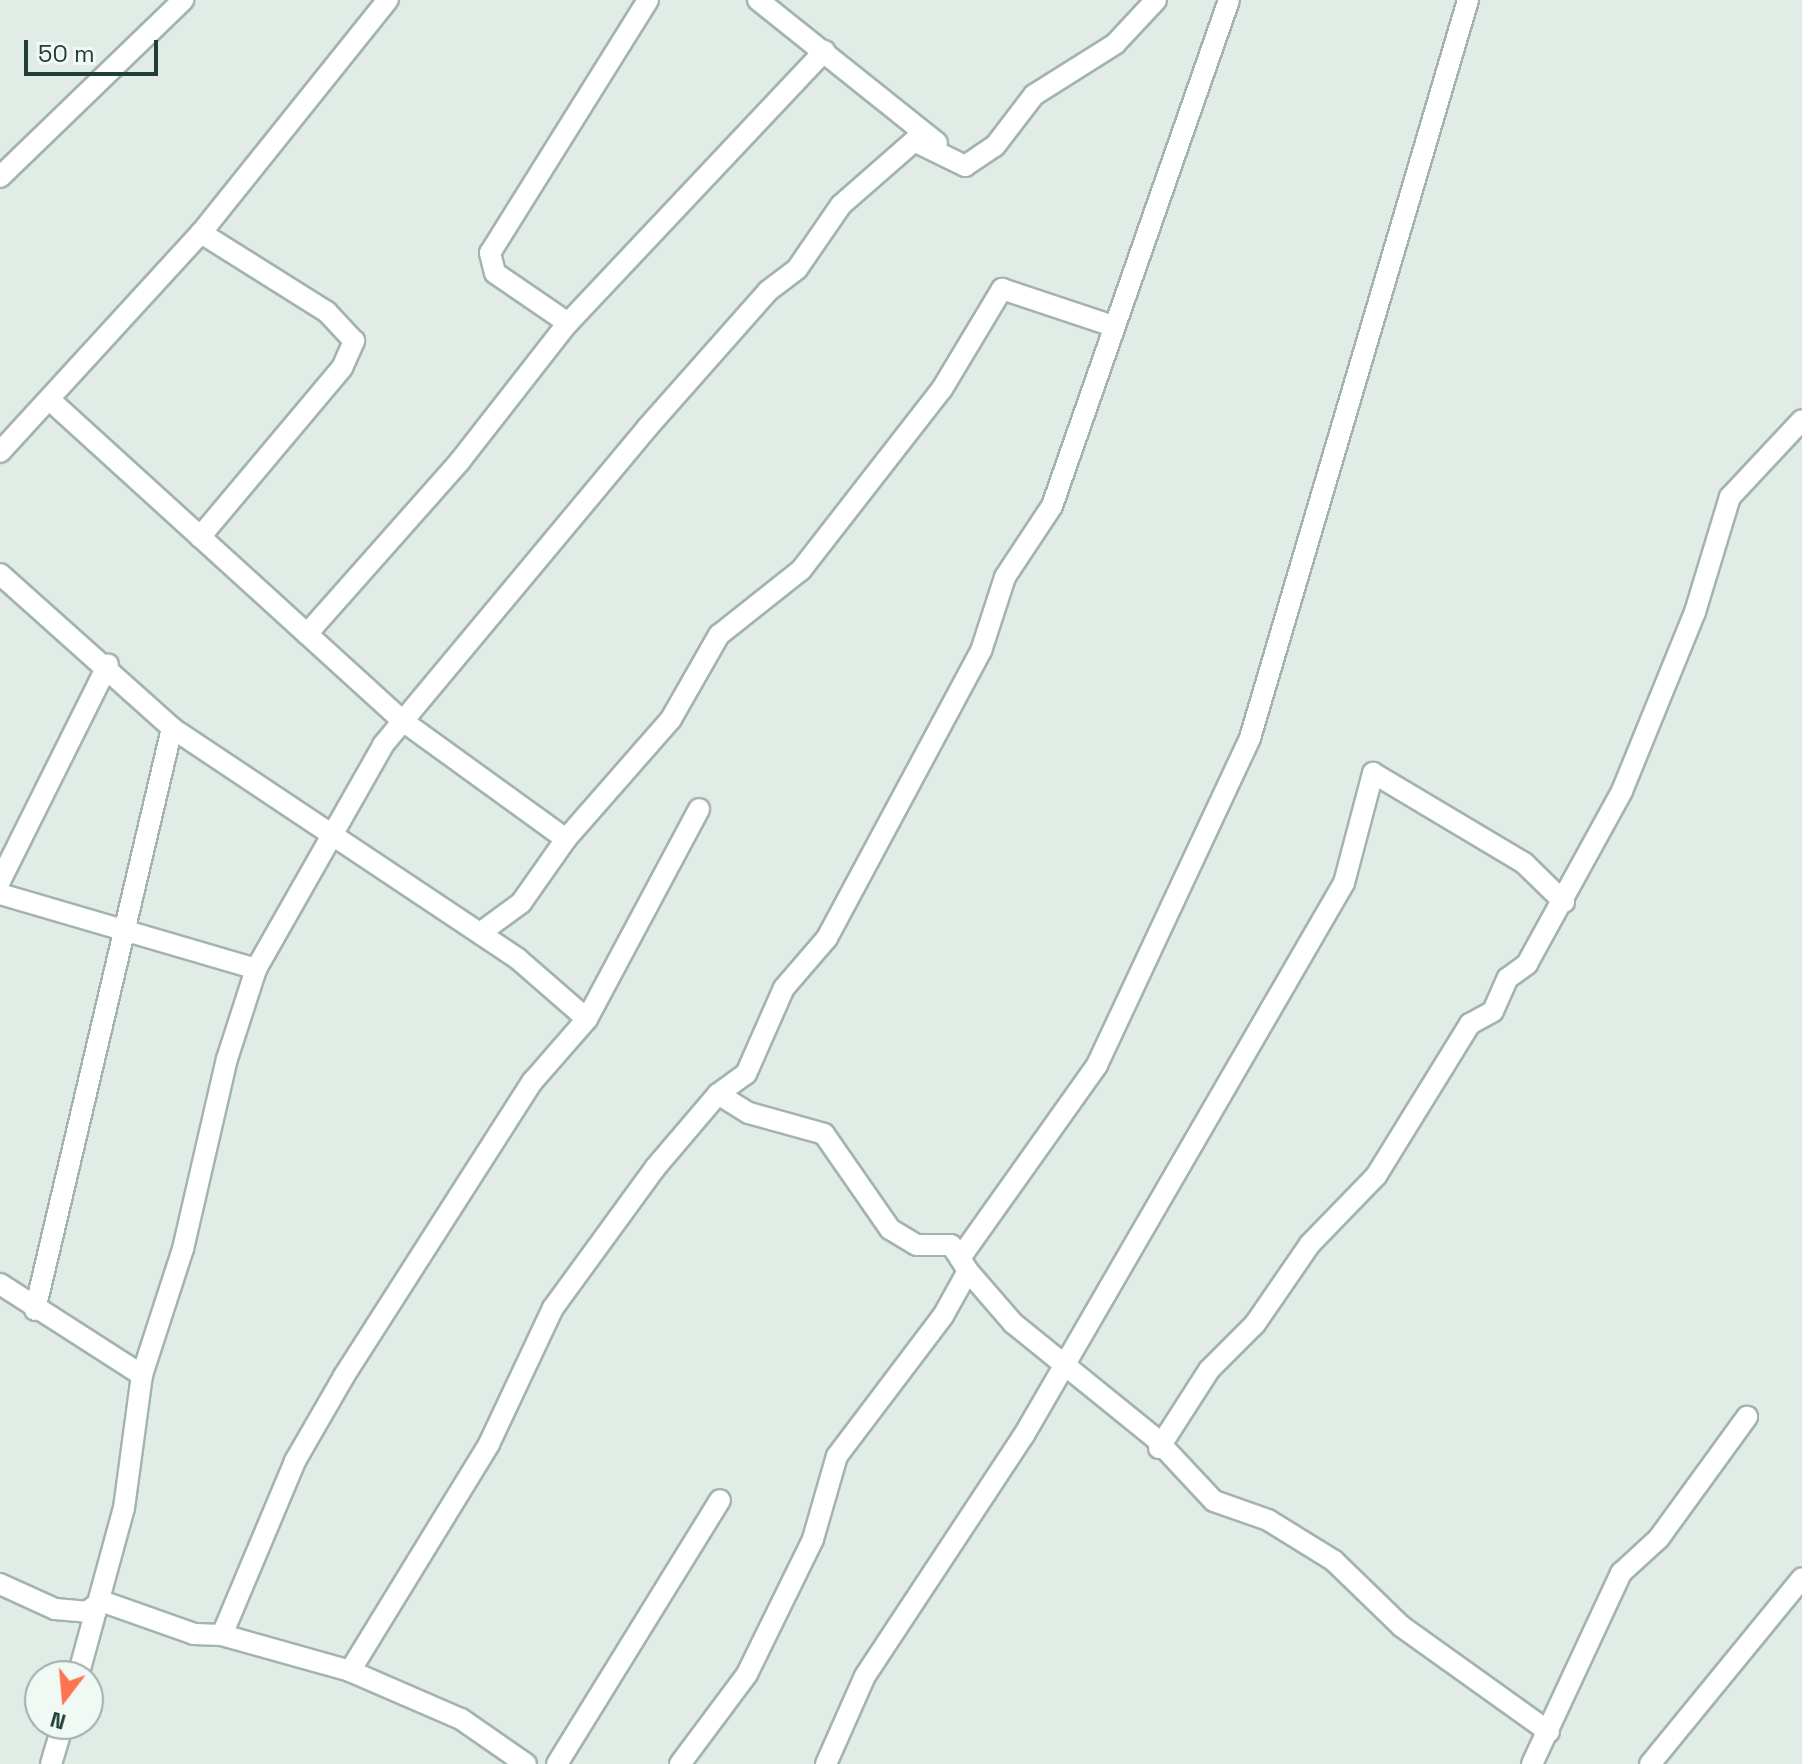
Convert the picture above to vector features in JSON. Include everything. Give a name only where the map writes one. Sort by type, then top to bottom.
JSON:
[{"type":"street","points":[[0,176],[183,0]]},
{"type":"street","points":[[0,452],[51,401],[201,233],[388,0]]},
{"type":"street","points":[[568,323],[495,273],[490,253],[648,0]]},
{"type":"street","points":[[758,0],[965,166]]},
{"type":"street","points":[[965,166],[995,146],[1034,95],[1115,44],[1156,0]]},
{"type":"street","points":[[350,1671],[489,1444],[553,1308],[718,1094],[746,1074],[784,988],[827,938],[981,651],[1005,577],[1052,506],[1229,0]]},
{"type":"street","points":[[680,1764],[747,1674],[813,1539],[837,1456],[873,1418],[964,1265],[1097,1065],[1250,738],[1468,0]]},
{"type":"street","points":[[307,634],[460,461],[568,323],[824,51]]},
{"type":"street","points":[[83,1660],[124,1508],[142,1375],[256,969],[400,719],[647,428],[768,291],[797,269],[841,205],[914,141],[965,166]]},
{"type":"street","points":[[200,537],[342,368],[354,341],[327,312],[201,233]]},
{"type":"street","points":[[480,933],[521,903],[566,839],[671,719],[719,635],[801,570],[942,389],[1002,289],[1113,326]]},
{"type":"street","points":[[51,401],[400,719],[566,839]]},
{"type":"street","points":[[1159,1448],[1209,1370],[1255,1324],[1310,1244],[1376,1176],[1470,1024],[1497,1006],[1508,978],[1527,964],[1564,902],[1671,676],[1730,497],[1802,420]]},
{"type":"street","points":[[0,574],[108,664],[172,728],[480,933],[557,988],[587,1019]]},
{"type":"street","points":[[0,881],[108,664]]},
{"type":"street","points":[[35,1310],[172,728]]},
{"type":"street","points":[[826,1764],[865,1676],[1066,1362],[1344,883],[1373,773],[1524,863],[1564,902]]},
{"type":"street","points":[[222,1635],[295,1461],[344,1376],[533,1081],[587,1019],[699,809]]},
{"type":"street","points":[[0,894],[256,969]]},
{"type":"street","points":[[718,1094],[749,1113],[824,1134],[890,1229],[917,1245],[951,1245],[1013,1323],[1066,1362],[1214,1501],[1268,1520],[1334,1561],[1401,1626],[1549,1732]]},
{"type":"street","points":[[0,1284],[35,1310],[142,1375]]},
{"type":"street","points":[[1532,1764],[1621,1573],[1659,1538],[1747,1417]]},
{"type":"street","points":[[557,1764],[720,1500]]},
{"type":"street","points":[[1650,1764],[1802,1578]]},
{"type":"street","points":[[0,1584],[63,1611],[87,1612],[101,1601]]},
{"type":"street","points":[[101,1601],[194,1634],[222,1635],[350,1671],[461,1719],[526,1764]]},
{"type":"street","points":[[51,1764],[58,1740]]}]
